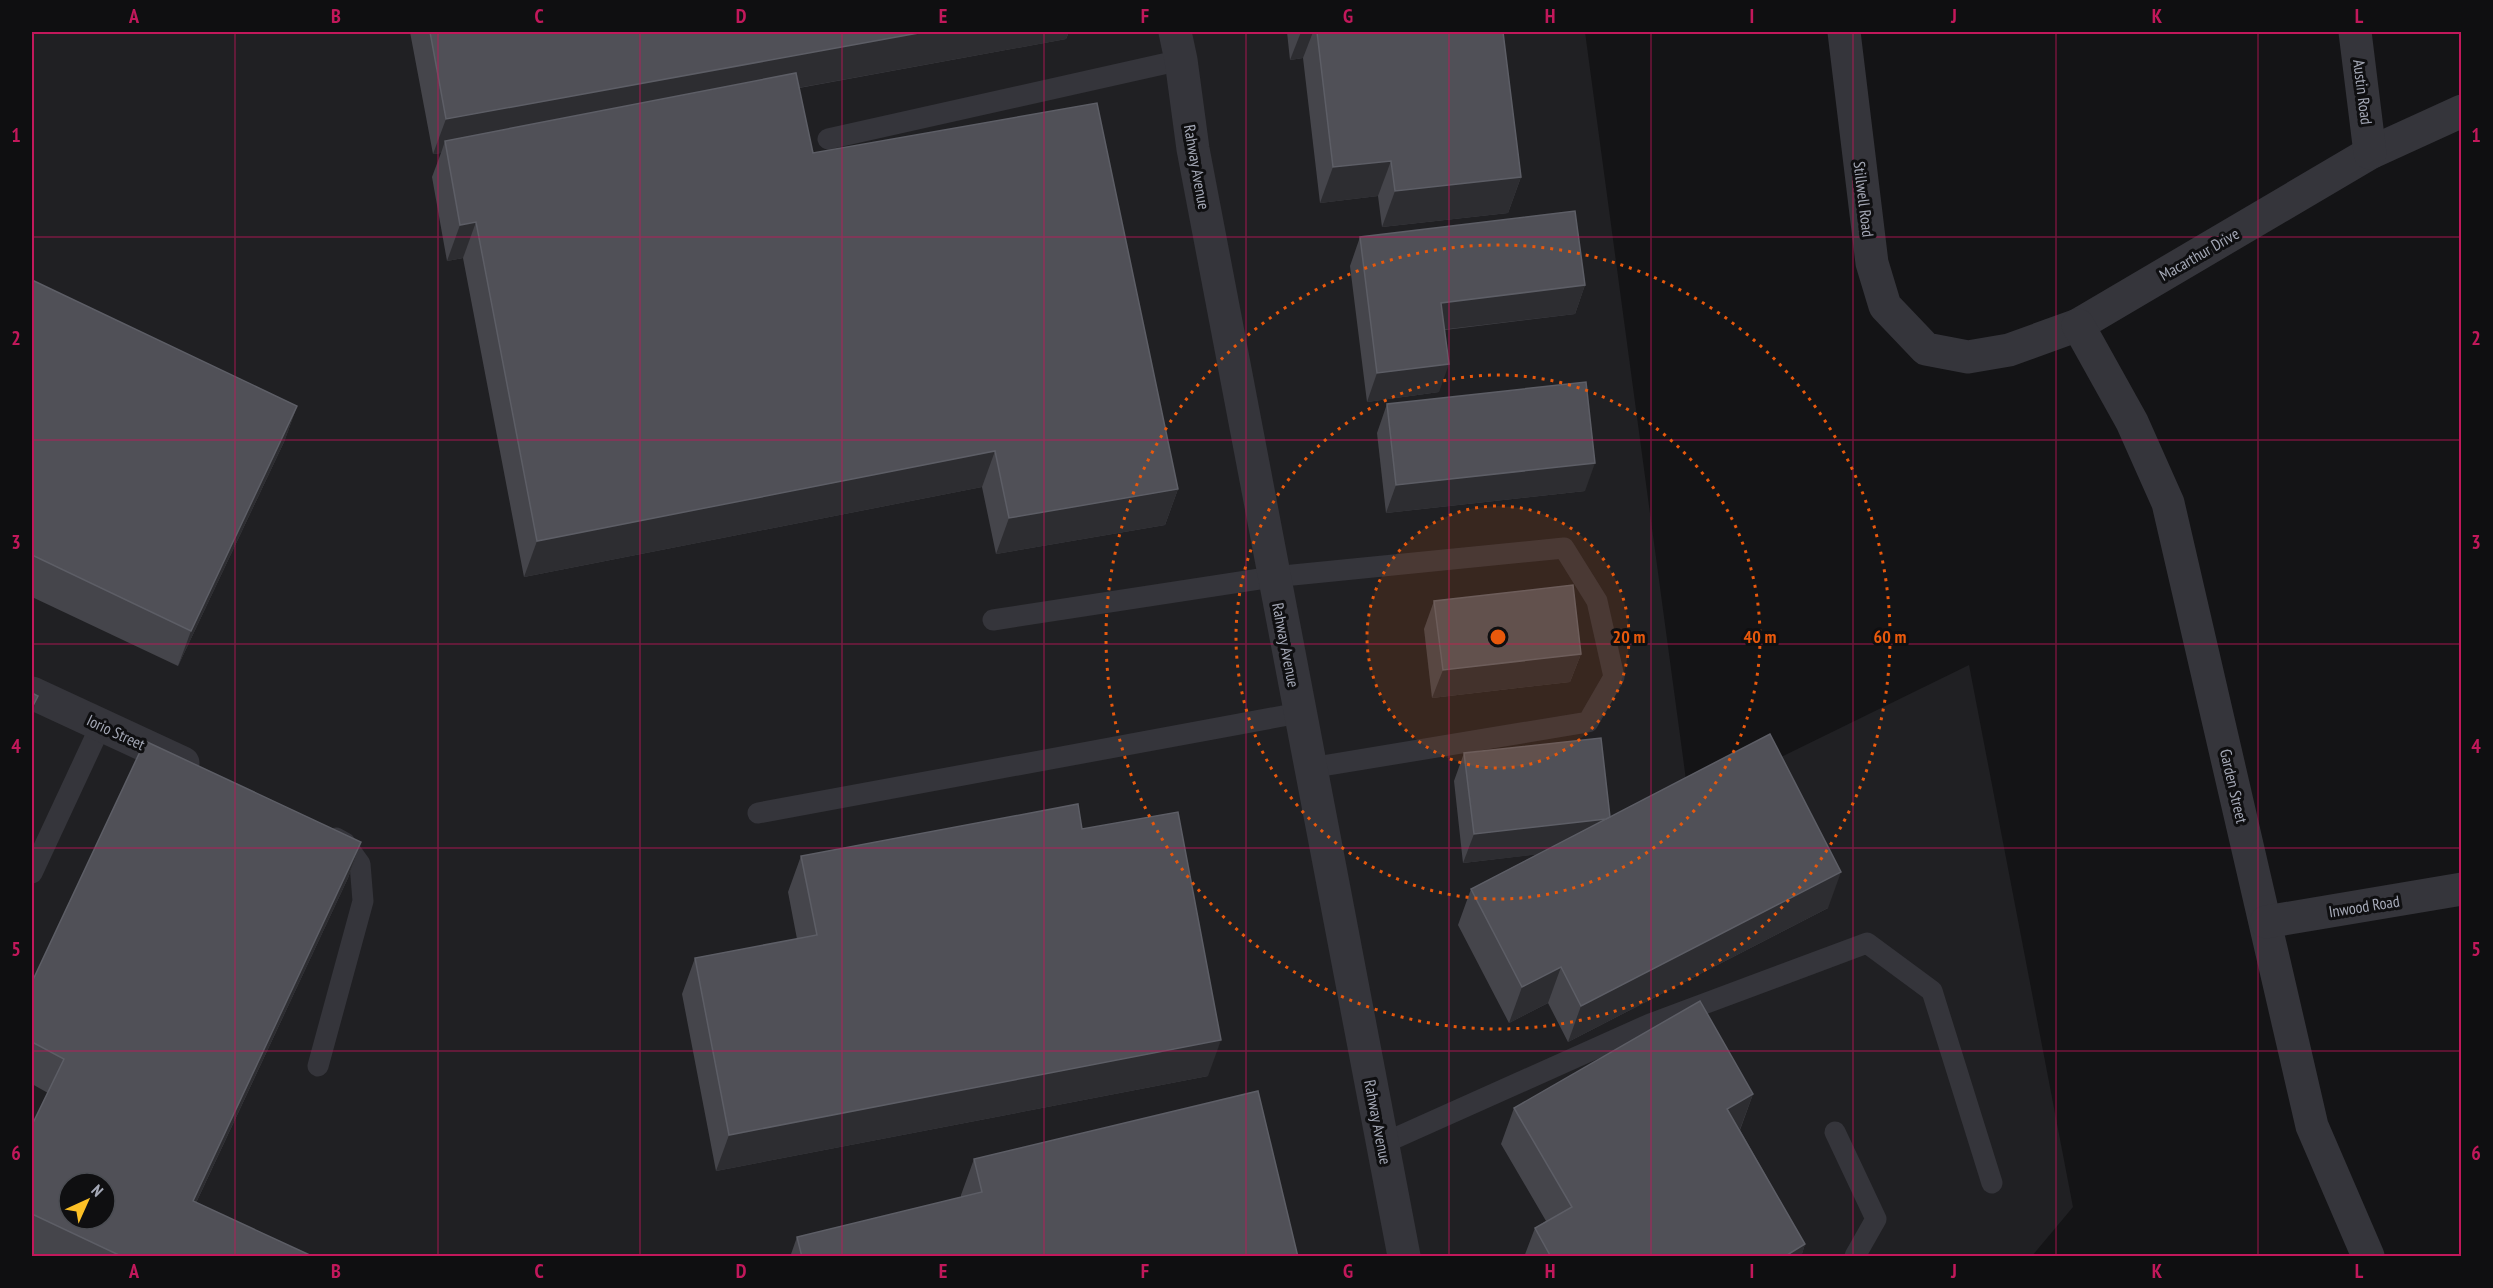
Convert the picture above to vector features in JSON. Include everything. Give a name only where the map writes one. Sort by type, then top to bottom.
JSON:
[{"type":"street","name":"Stillwell Road","points":[[1844,32],[1872,263],[1885,306],[1926,348]]},
{"type":"street","name":"Austin Road","points":[[2355,32],[2370,153]]},
{"type":"street","name":"Rahway Avenue","points":[[1178,46],[1193,149],[1404,1257]]},
{"type":"street","name":"Macarthur Drive","points":[[1926,348],[1968,357],[2009,350],[2078,325],[2370,153],[2462,111]]},
{"type":"street","name":"Garden Street","points":[[2078,325],[2132,422],[2168,503],[2312,1126],[2368,1257]]},
{"type":"street","name":"Iorio Street","points":[[32,693],[205,773]]},
{"type":"street","name":"Inwood Road","points":[[2266,922],[2462,890]]},
{"type":"lane","points":[[828,139],[1178,46]]},
{"type":"lane","points":[[993,620],[1273,577],[1564,548],[1597,601],[1614,677],[1588,722],[1310,768]]},
{"type":"lane","points":[[758,813],[1299,713]]},
{"type":"lane","points":[[32,873],[101,725]]},
{"type":"lane","points":[[317,827],[345,843],[360,864],[363,901],[318,1066]]},
{"type":"lane","points":[[1382,1144],[1650,1024],[1867,943],[1932,991],[1992,1183]]},
{"type":"lane","points":[[1835,1132],[1876,1219],[1855,1257]]},
{"type":"shaded area","points":[[32,32],[1585,32],[1689,802],[1969,665],[2073,1207],[2032,1256],[32,1256]]},
{"type":"building","points":[[430,32],[924,32],[446,119]]},
{"type":"building","points":[[1317,32],[1503,32],[1521,177],[1395,191],[1391,161],[1333,167]]},
{"type":"building","points":[[796,73],[813,153],[1097,103],[1178,489],[1009,518],[995,451],[537,541],[476,222],[460,225],[445,141]]},
{"type":"building","points":[[1575,211],[1585,285],[1441,303],[1449,364],[1377,373],[1360,237]]},
{"type":"building","points":[[32,280],[297,406],[191,631],[32,555]]},
{"type":"building","points":[[1586,382],[1595,463],[1396,485],[1387,404]]},
{"type":"building","points":[[1573,585],[1581,654],[1443,670],[1434,601]]},
{"type":"building","points":[[32,693],[38,696],[32,708]]},
{"type":"building","points":[[1770,734],[1841,872],[1581,1006],[1561,967],[1522,987],[1471,889]]},
{"type":"building","points":[[1601,738],[1610,817],[1474,834],[1464,753]]},
{"type":"building","points":[[145,741],[361,842],[193,1201],[314,1257],[123,1257],[68,1231],[117,1231],[117,1171],[57,1171],[57,1226],[32,1214],[32,1125],[64,1059],[32,1042],[32,982]]},
{"type":"building","points":[[1078,804],[1082,829],[1178,812],[1221,1040],[729,1135],[695,958],[817,935],[801,856]]},
{"type":"building","points":[[1700,1001],[1753,1094],[1727,1109],[1805,1244],[1784,1257],[1551,1257],[1535,1228],[1572,1207],[1514,1108]]},
{"type":"building","points":[[1258,1091],[1298,1257],[802,1257],[797,1237],[982,1192],[974,1159]]}]
